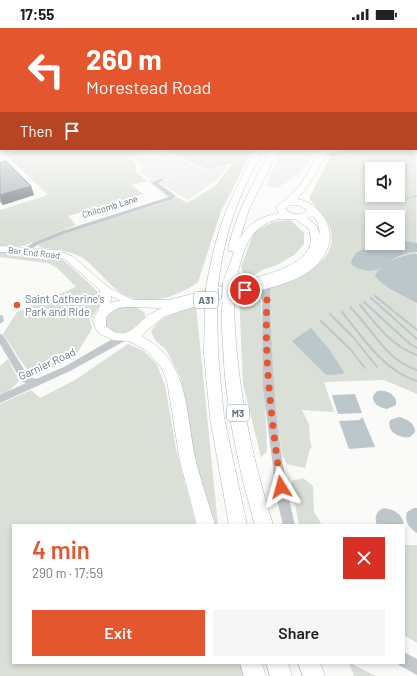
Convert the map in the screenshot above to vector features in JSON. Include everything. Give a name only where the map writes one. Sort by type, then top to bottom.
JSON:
[{"type":"highway","name":"M3","points":[[238,524],[217,417],[211,354],[211,304],[215,266],[226,222],[250,168]]},
{"type":"highway","name":"M3","points":[[264,168],[254,186],[243,212],[234,241],[228,299],[229,351],[234,394],[245,454],[264,524]]},
{"type":"highway","points":[[316,168],[294,199],[284,204],[280,208],[281,211],[293,216],[310,214],[309,207],[304,196],[319,168]]},
{"type":"highway","points":[[288,202],[297,202],[309,207]]},
{"type":"highway","name":"A31","points":[[150,321],[158,315],[177,307],[266,284],[305,270],[312,265],[321,252],[325,232],[318,214],[309,207]]},
{"type":"highway","name":"M3","points":[[229,283],[244,240],[251,228],[266,218],[293,216]]},
{"type":"highway","name":"A31","points":[[136,304],[168,304],[276,275],[296,266],[309,256],[313,250],[316,239],[315,230],[312,226],[293,216]]},
{"type":"highway","points":[[117,304],[136,304],[147,310],[150,321],[143,330],[128,336],[115,336],[105,333],[99,325],[100,316],[103,312],[117,304]]},
{"type":"highway","points":[[128,336],[147,345],[161,355],[171,372],[174,380],[188,462],[206,524]]},
{"type":"highway","points":[[250,664],[255,676]]},
{"type":"highway","points":[[277,664],[281,676]]},
{"type":"highway","points":[[309,664],[314,676]]},
{"type":"main road","name":"Bar End Road","points":[[0,249],[56,253],[69,258],[102,286],[136,304]]},
{"type":"main road","points":[[102,286],[106,297],[106,306],[103,312]]},
{"type":"street","name":"Chilcomb Lane","points":[[25,250],[28,247],[82,225],[171,198],[173,196],[154,183],[162,180]]},
{"type":"street","points":[[266,284],[268,387],[283,500],[289,524]]},
{"type":"street","points":[[245,290],[259,293],[267,299]]},
{"type":"street","points":[[103,348],[107,341],[105,333]]},
{"type":"street","name":"Garnier Road","points":[[0,399],[79,363],[103,348],[128,336]]},
{"type":"street","points":[[0,337],[25,379],[37,383]]},
{"type":"street","points":[[405,661],[417,667]]},
{"type":"shaded area","points":[[20,168],[136,168],[136,172],[147,181],[131,185],[143,194],[68,216],[76,225],[23,246],[0,247],[0,210],[48,195]]},
{"type":"shaded area","points":[[142,168],[200,168],[206,171],[226,168],[218,179],[188,200],[160,183],[175,177],[149,183],[150,180],[140,170]]},
{"type":"shaded area","points":[[229,168],[243,168],[221,211],[198,282],[169,297],[147,300],[126,296],[117,290],[81,257],[66,252],[39,247],[39,244],[64,232],[163,203],[177,197],[187,203],[215,186]]},
{"type":"shaded area","points":[[274,168],[304,168],[298,175],[277,188],[266,186]]},
{"type":"shaded area","points":[[325,168],[365,168],[365,202],[405,202],[405,168],[416,168],[417,394],[384,380],[324,382],[334,412],[302,410],[309,424],[312,448],[310,449],[305,468],[287,464],[282,455],[272,387],[270,286],[312,268],[328,253],[331,243],[331,231],[325,218],[309,198]]},
{"type":"shaded area","points":[[289,220],[304,233],[304,244],[294,255],[277,265],[262,270],[249,279],[244,276],[241,267],[254,232],[273,222]]},
{"type":"shaded area","points":[[405,241],[417,243],[417,252],[399,256],[379,269],[371,271],[363,270],[352,265],[351,261],[356,253],[365,248],[365,250],[405,250]]},
{"type":"shaded area","points":[[0,252],[38,253],[59,257],[98,292],[101,298],[98,308],[90,320],[92,329],[74,358],[32,377],[3,334],[17,312],[76,287],[56,267],[47,263],[0,257]]},
{"type":"shaded area","points":[[412,254],[417,254],[417,303],[384,285],[375,276],[386,264]]},
{"type":"shaded area","points":[[247,292],[258,295],[261,299],[267,451],[261,457],[243,384],[239,295]]},
{"type":"shaded area","points":[[196,305],[218,524],[213,524],[199,483],[180,376],[166,350],[155,340],[151,332],[164,318]]},
{"type":"shaded area","points":[[122,307],[135,307],[144,312],[146,321],[137,329],[126,333],[114,331],[105,324],[107,317],[112,311]]},
{"type":"shaded area","points":[[311,328],[329,349],[344,372],[343,374],[326,375],[292,341]]},
{"type":"shaded area","points":[[128,344],[144,351],[156,363],[165,385],[176,449],[196,524],[12,524],[12,664],[239,664],[243,676],[0,676],[0,404],[31,390],[40,398],[75,380]]},
{"type":"shaded area","points":[[8,359],[19,381],[6,394],[0,397],[0,366]]},
{"type":"shaded area","points":[[377,391],[385,391],[390,393],[396,400],[396,405],[387,409],[377,405],[373,399],[373,396]]},
{"type":"shaded area","points":[[355,394],[362,413],[338,414],[332,395]]},
{"type":"shaded area","points":[[399,417],[408,420],[414,426],[415,432],[410,437],[398,436],[390,428],[390,420]]},
{"type":"shaded area","points":[[363,418],[375,447],[349,449],[339,421],[360,420]]},
{"type":"shaded area","points":[[303,478],[313,486],[314,512],[321,524],[299,524],[291,481]]},
{"type":"shaded area","points":[[384,508],[392,510],[401,517],[404,524],[377,524],[376,515]]},
{"type":"shaded area","points":[[417,508],[417,533],[410,527],[406,518],[407,512]]},
{"type":"shaded area","points":[[405,545],[417,545],[417,643],[405,636]]},
{"type":"shaded area","points":[[349,664],[376,676],[354,676]]},
{"type":"building","points":[[0,168],[13,168],[31,186],[0,195]]},
{"type":"waterway","points":[[405,199],[417,196]]},
{"type":"waterway","points":[[375,296],[417,330]]},
{"type":"waterway","points":[[371,298],[417,339]]},
{"type":"waterway","points":[[364,302],[410,344],[417,348]]},
{"type":"waterway","points":[[360,305],[385,334],[400,346],[417,355]]},
{"type":"waterway","points":[[350,307],[388,352],[406,366],[417,370]]},
{"type":"waterway","points":[[342,312],[366,343],[384,362],[394,370],[417,381]]},
{"type":"waterway","points":[[330,314],[354,338],[377,367]]},
{"type":"waterway","points":[[321,321],[351,350],[365,368]]},
{"type":"place","name":"Saint Catherine's Park and Ride","points":[[17,305]]},
{"type":"route","points":[[245,290],[259,293],[267,299],[266,360],[268,387],[281,487]]}]
